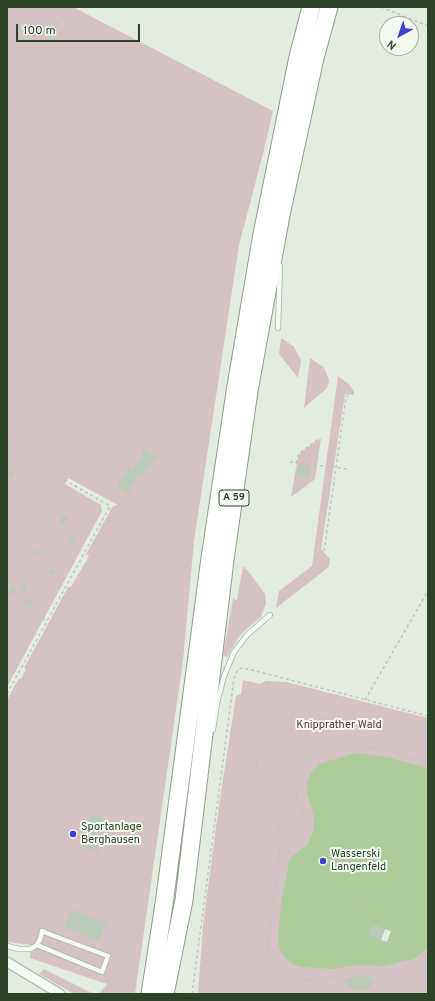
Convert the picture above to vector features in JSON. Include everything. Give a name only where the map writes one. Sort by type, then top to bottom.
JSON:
[{"type":"highway","name":"A 59","points":[[150,994],[164,904],[210,558],[236,386],[263,226],[298,57],[312,7]]},
{"type":"highway","name":"A 59","points":[[165,994],[184,900],[225,560],[249,391],[281,215],[315,58],[329,7]]},
{"type":"street","points":[[7,962],[60,994]]},
{"type":"lane","points":[[280,253],[281,215]]},
{"type":"lane","points":[[278,328],[280,260]]},
{"type":"lane","points":[[212,734],[217,703],[224,676],[234,652],[247,635],[270,615]]},
{"type":"lane","points":[[184,900],[191,879]]},
{"type":"lane","points":[[7,946],[19,949],[30,949],[37,945],[41,937],[42,930],[108,956],[102,972],[37,945]]},
{"type":"path","points":[[7,113],[67,7]]},
{"type":"path","points":[[381,7],[387,8],[428,26]]},
{"type":"path","points":[[324,552],[346,397],[348,395]]},
{"type":"path","points":[[296,463],[301,452],[320,438]]},
{"type":"path","points":[[7,447],[110,506],[46,620],[7,694]]},
{"type":"path","points":[[290,462],[347,469]]},
{"type":"path","points":[[365,700],[428,591]]},
{"type":"path","points":[[7,611],[46,620]]},
{"type":"path","points":[[192,994],[235,674],[238,670],[242,668],[248,669],[428,716]]},
{"type":"path","points":[[428,734],[364,720],[298,719],[275,731],[258,750],[255,785],[265,805],[276,818],[280,831],[279,863],[268,943],[270,961],[276,971],[285,977],[300,980],[311,980],[361,973],[385,972],[428,960]]},
{"type":"path","points":[[279,863],[303,832],[303,812],[297,802],[295,774],[306,759],[331,749],[380,748],[428,762]]},
{"type":"path","points":[[352,886],[355,909],[372,924]]},
{"type":"path","points":[[391,931],[399,934]]},
{"type":"path","points":[[387,941],[401,948],[428,956]]},
{"type":"green space","points":[[7,7],[73,7],[273,111],[239,245],[194,541],[183,661],[135,994],[99,994],[107,984],[30,958],[31,945],[7,942],[7,700],[19,678],[21,679],[26,669],[24,668],[68,587],[71,587],[89,556],[86,554],[113,506],[118,505],[68,478],[65,484],[101,505],[102,511],[7,687]]},
{"type":"green space","points":[[281,339],[294,347],[298,354],[301,361],[298,378],[279,354]]},
{"type":"green space","points":[[310,358],[323,367],[329,381],[327,388],[304,408]]},
{"type":"green space","points":[[338,376],[350,385],[354,395],[345,394],[321,549],[330,559],[329,566],[276,608],[279,591],[312,566]]},
{"type":"green space","points":[[321,438],[315,479],[291,497],[298,457],[301,452]]},
{"type":"green space","points":[[243,566],[265,594],[266,603],[261,617],[240,635],[227,657],[223,656],[233,599],[237,600]]},
{"type":"green space","name":"Wasserski Langenfeld","points":[[243,680],[260,684],[266,681],[286,682],[428,718],[428,994],[198,994],[203,925],[218,812],[236,696],[241,694]]},
{"type":"green space","points":[[44,969],[94,994],[74,994],[39,974]]},
{"type":"shaded area","points":[[355,753],[386,757],[428,768],[428,948],[414,959],[384,966],[356,965],[333,969],[301,967],[294,965],[285,958],[280,950],[278,941],[281,902],[290,858],[307,845],[313,832],[314,818],[307,793],[307,782],[311,773],[319,764]]},
{"type":"pier","points":[[385,929],[391,931],[387,942],[381,940]]},
{"type":"building","points":[[144,450],[158,458],[155,463],[152,461],[143,476],[139,474],[128,493],[117,487],[129,467],[133,469],[136,462],[139,463],[143,456],[141,455]]},
{"type":"building","points":[[298,464],[310,466],[309,478],[296,476]]},
{"type":"building","points":[[9,470],[15,473],[12,478],[7,475]]},
{"type":"building","points":[[63,516],[68,518],[63,526],[59,524]]},
{"type":"building","points":[[71,533],[76,536],[74,539],[76,541],[74,544],[67,540]]},
{"type":"building","points":[[36,549],[41,551],[38,556],[34,553]]},
{"type":"building","points":[[50,568],[56,571],[54,575],[48,572]]},
{"type":"building","points":[[22,583],[27,586],[24,591],[19,588]]},
{"type":"building","points":[[14,584],[17,587],[11,596],[8,593]]},
{"type":"building","points":[[27,598],[34,602],[30,608],[23,603]]},
{"type":"building","points":[[92,814],[116,824],[112,834],[99,828],[97,833],[103,836],[97,852],[80,845]]},
{"type":"building","points":[[71,909],[106,922],[99,941],[64,928]]},
{"type":"building","points":[[372,924],[385,929],[381,940],[368,935]]},
{"type":"building","points":[[363,975],[374,979],[373,983],[367,989],[357,991],[348,987],[344,980],[353,977]]},
{"type":"place","name":"Sportanlage Berghausen","points":[[73,834]]},
{"type":"place","name":"Wasserski Langenfeld","points":[[323,861]]},
{"type":"park label","name":"Knipprather Wald","points":[[339,726]]}]
